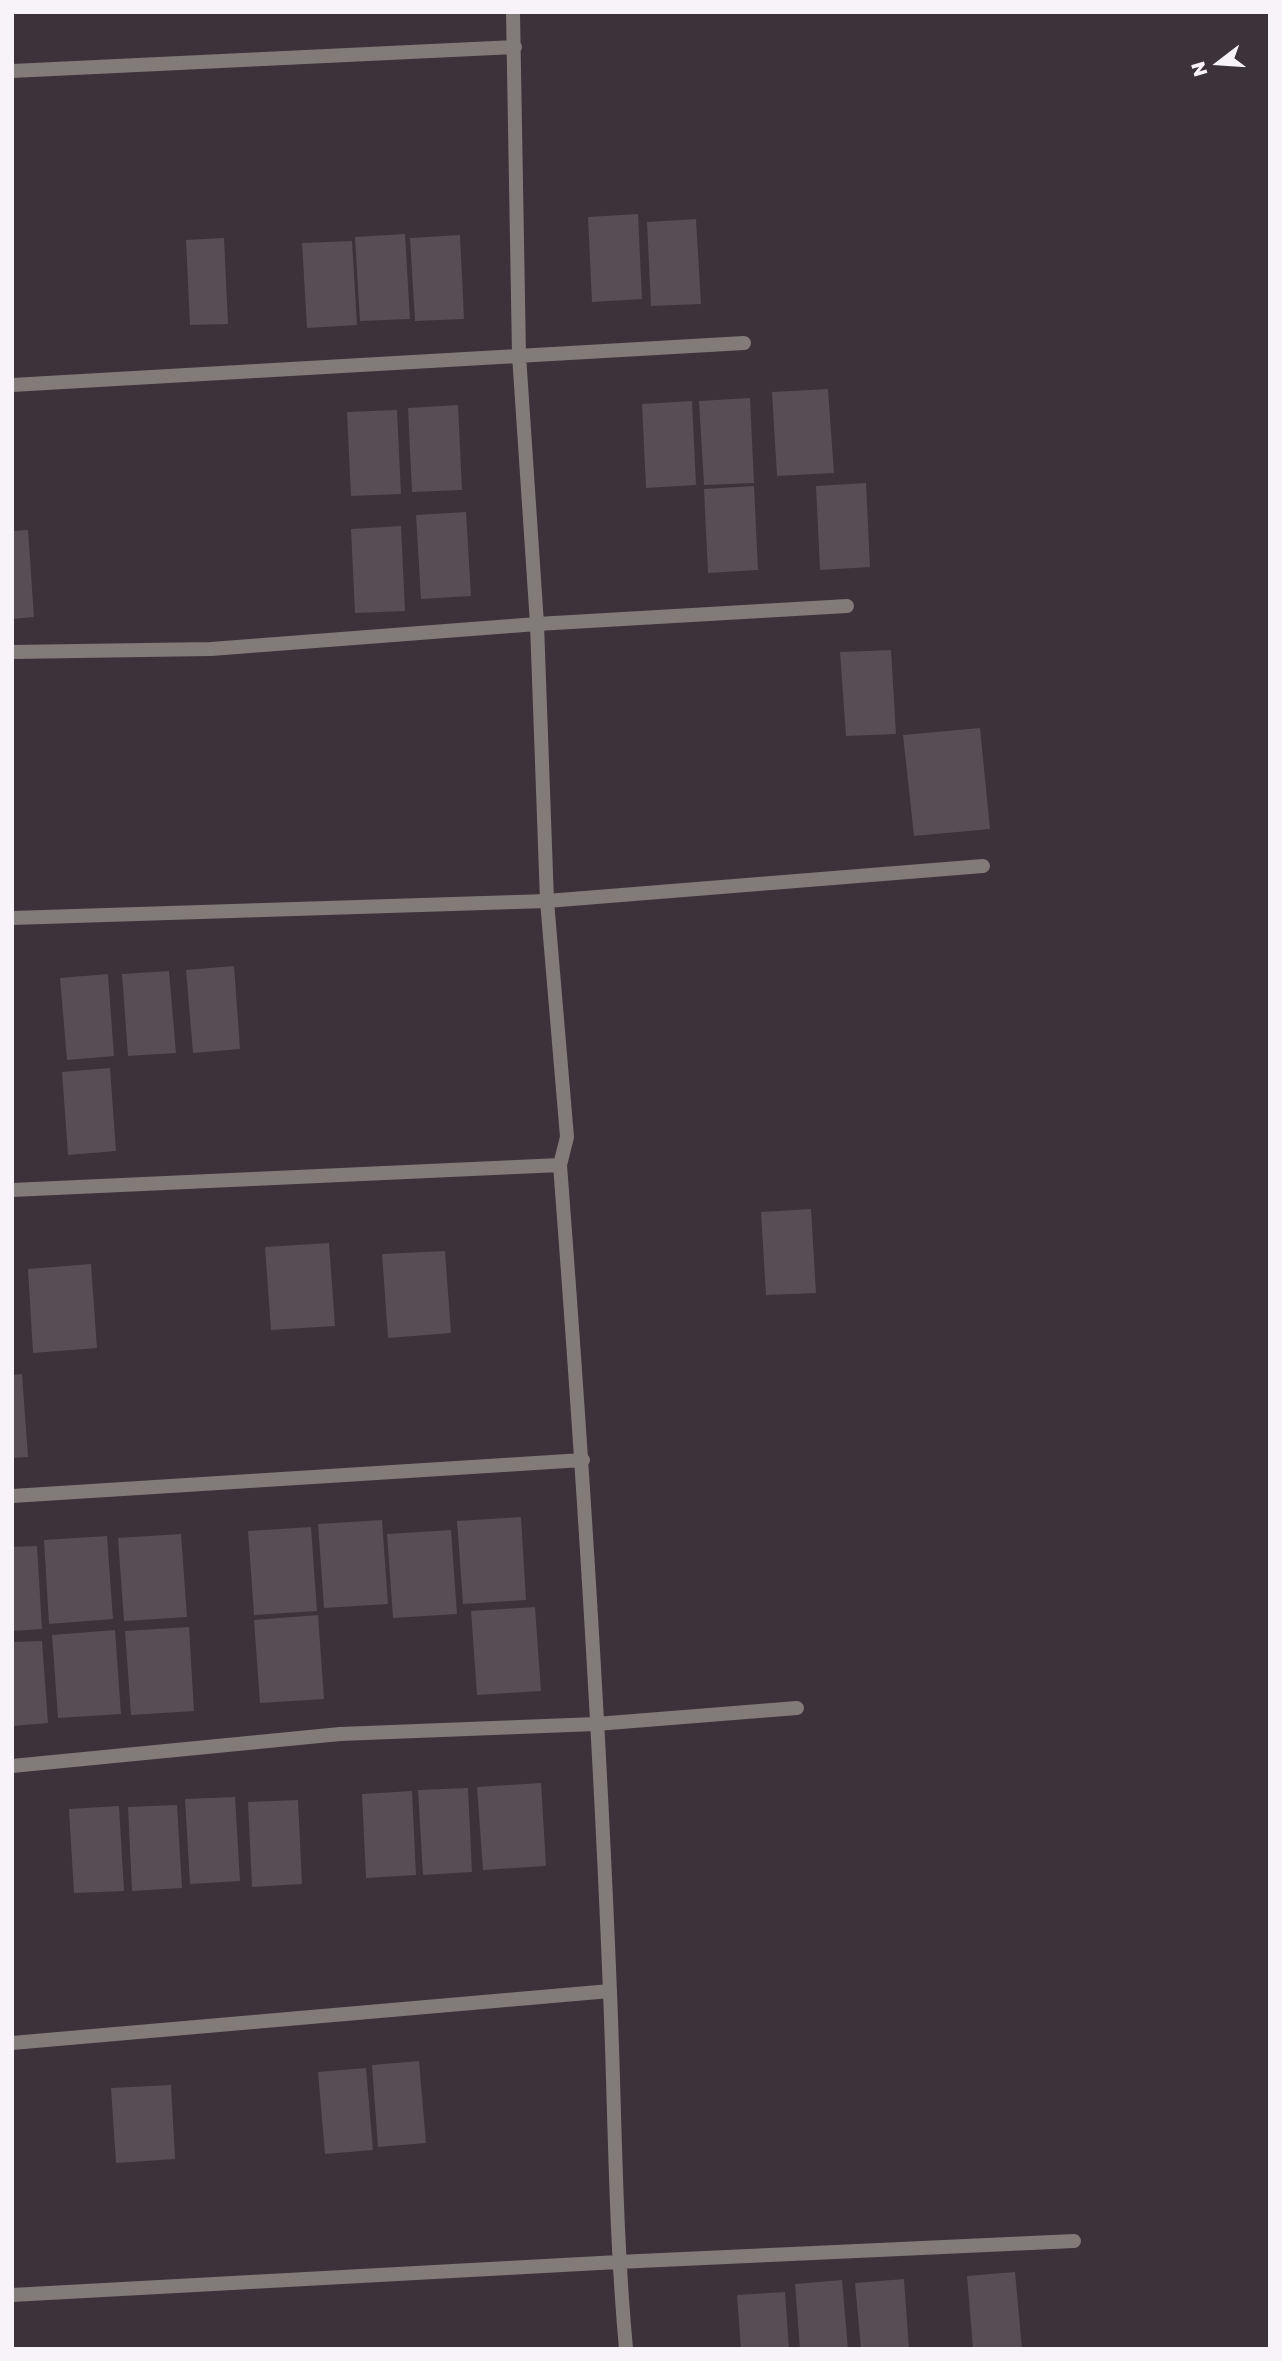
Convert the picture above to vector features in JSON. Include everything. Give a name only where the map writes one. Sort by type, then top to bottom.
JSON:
[{"type":"street","points":[[513,12],[519,355],[537,624],[547,901],[567,1137],[560,1165],[583,1460],[610,1991],[618,2262],[626,2349]]},
{"type":"street","points":[[12,71],[514,47]]},
{"type":"street","points":[[12,385],[744,342]]},
{"type":"street","points":[[12,652],[211,649],[537,624],[847,606]]},
{"type":"street","points":[[12,918],[547,901],[983,866]]},
{"type":"street","points":[[12,1190],[560,1165]]},
{"type":"street","points":[[12,1496],[583,1460]]},
{"type":"street","points":[[12,1766],[340,1734],[596,1724],[797,1708]]},
{"type":"street","points":[[12,2043],[610,1991]]},
{"type":"street","points":[[12,2295],[618,2262],[1074,2241]]},
{"type":"building","points":[[638,214],[642,299],[592,302],[588,217]]},
{"type":"building","points":[[696,219],[701,304],[651,306],[647,222]]},
{"type":"building","points":[[405,234],[410,319],[360,321],[355,237]]},
{"type":"building","points":[[460,235],[464,319],[415,321],[410,238]]},
{"type":"building","points":[[224,238],[228,324],[190,325],[186,240]]},
{"type":"building","points":[[352,241],[357,325],[307,328],[302,243]]},
{"type":"building","points":[[828,389],[834,473],[777,476],[772,392]]},
{"type":"building","points":[[750,398],[754,483],[704,485],[699,401]]},
{"type":"building","points":[[692,401],[696,485],[646,488],[642,404]]},
{"type":"building","points":[[458,405],[462,490],[412,492],[408,408]]},
{"type":"building","points":[[397,410],[401,494],[351,496],[347,412]]},
{"type":"building","points":[[866,483],[870,567],[820,570],[816,486]]},
{"type":"building","points":[[754,486],[758,570],[708,573],[704,489]]},
{"type":"building","points":[[466,512],[471,596],[421,599],[416,515]]},
{"type":"building","points":[[401,526],[405,611],[355,613],[351,529]]},
{"type":"building","points":[[28,530],[34,617],[12,619],[12,531]]},
{"type":"building","points":[[891,650],[896,734],[846,736],[840,652]]},
{"type":"building","points":[[980,728],[990,829],[914,836],[903,735]]},
{"type":"building","points":[[234,966],[240,1049],[193,1053],[186,970]]},
{"type":"building","points":[[169,971],[176,1053],[128,1056],[122,974]]},
{"type":"building","points":[[108,974],[114,1056],[67,1060],[60,978]]},
{"type":"building","points":[[110,1068],[116,1151],[68,1155],[62,1072]]},
{"type":"building","points":[[811,1209],[816,1293],[766,1295],[761,1212]]},
{"type":"building","points":[[329,1243],[335,1326],[271,1330],[265,1247]]},
{"type":"building","points":[[445,1251],[451,1333],[388,1338],[382,1254]]},
{"type":"building","points":[[91,1264],[97,1348],[33,1353],[28,1269]]},
{"type":"building","points":[[22,1374],[28,1457],[12,1458],[12,1375]]},
{"type":"building","points":[[521,1517],[526,1600],[463,1604],[457,1521]]},
{"type":"building","points":[[382,1520],[388,1604],[324,1608],[318,1524]]},
{"type":"building","points":[[311,1527],[317,1611],[254,1615],[248,1531]]},
{"type":"building","points":[[451,1530],[457,1614],[393,1618],[387,1534]]},
{"type":"building","points":[[181,1534],[187,1617],[124,1621],[118,1538]]},
{"type":"building","points":[[107,1536],[113,1619],[49,1624],[44,1540]]},
{"type":"building","points":[[37,1546],[42,1629],[12,1631],[12,1547]]},
{"type":"building","points":[[535,1607],[541,1691],[477,1695],[471,1611]]},
{"type":"building","points":[[318,1615],[324,1699],[260,1703],[254,1620]]},
{"type":"building","points":[[189,1627],[194,1711],[131,1715],[125,1631]]},
{"type":"building","points":[[115,1630],[121,1714],[58,1718],[52,1635]]},
{"type":"building","points":[[42,1641],[48,1723],[12,1726],[12,1642]]},
{"type":"building","points":[[541,1783],[546,1866],[483,1870],[477,1787]]},
{"type":"building","points":[[468,1788],[472,1872],[423,1875],[418,1790]]},
{"type":"building","points":[[412,1791],[416,1875],[366,1878],[362,1794]]},
{"type":"building","points":[[235,1797],[240,1881],[190,1884],[185,1799]]},
{"type":"building","points":[[298,1800],[302,1884],[252,1887],[248,1802]]},
{"type":"building","points":[[177,1805],[182,1888],[132,1891],[128,1807]]},
{"type":"building","points":[[119,1806],[124,1891],[74,1893],[69,1809]]},
{"type":"building","points":[[419,2061],[426,2143],[378,2147],[372,2065]]},
{"type":"building","points":[[366,2068],[373,2150],[325,2154],[318,2072]]},
{"type":"building","points":[[171,2085],[175,2159],[116,2163],[111,2088]]},
{"type":"building","points":[[1015,2272],[1022,2349],[973,2349],[967,2276]]},
{"type":"building","points":[[904,2279],[909,2349],[861,2349],[855,2283]]},
{"type":"building","points":[[842,2280],[848,2349],[800,2349],[795,2284]]},
{"type":"building","points":[[785,2292],[789,2349],[741,2349],[737,2295]]}]
